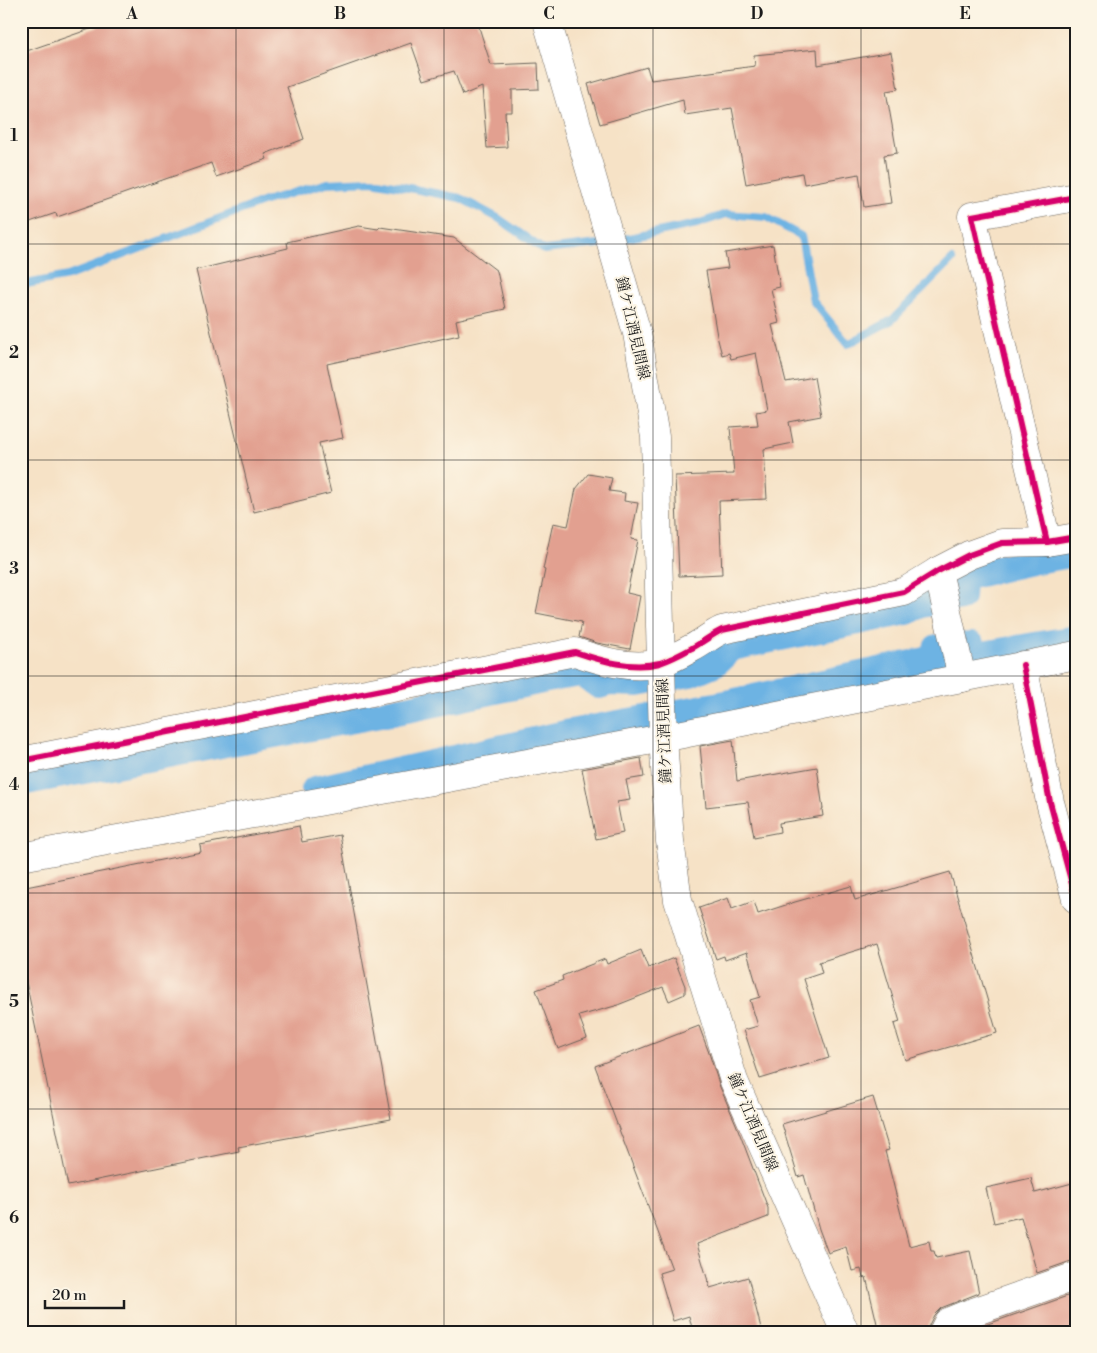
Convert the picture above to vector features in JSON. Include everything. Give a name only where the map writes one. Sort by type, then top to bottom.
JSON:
[{"type":"street","name":"鐘ケ江酒見間線","points":[[547,21],[637,333],[655,437],[663,732],[670,841],[678,900],[734,1081],[845,1332]]},
{"type":"street","points":[[1047,542],[972,216],[1076,197]]},
{"type":"street","points":[[21,761],[575,652],[604,662],[661,667],[722,630],[904,592],[969,555],[1002,543],[1047,542],[1076,536]]},
{"type":"street","points":[[938,571],[962,678]]},
{"type":"street","points":[[21,857],[663,732],[962,678],[1076,655]]},
{"type":"street","points":[[1023,665],[1050,802],[1076,899]]},
{"type":"street","points":[[942,1332],[948,1322],[1076,1276]]},
{"type":"building","points":[[113,21],[477,21],[491,65],[538,63],[539,89],[512,90],[512,112],[505,112],[507,147],[487,148],[482,87],[463,95],[454,71],[424,80],[411,43],[287,87],[304,139],[265,154],[267,159],[216,177],[211,163],[57,217],[56,213],[21,225],[21,53]]},
{"type":"building","points":[[817,49],[818,65],[891,52],[898,89],[886,91],[897,153],[884,155],[891,203],[864,207],[859,174],[804,184],[802,173],[746,184],[732,108],[685,115],[683,100],[600,124],[588,84],[647,67],[651,80],[755,66],[754,55]]},
{"type":"building","points":[[359,226],[378,229],[380,227],[454,238],[497,271],[505,309],[456,320],[459,335],[327,364],[343,438],[319,443],[331,493],[254,512],[196,270],[288,248],[287,242]]},
{"type":"building","points":[[773,245],[780,287],[771,289],[779,323],[772,325],[786,382],[814,377],[821,416],[789,422],[793,443],[764,449],[767,499],[719,501],[722,574],[679,576],[675,476],[734,474],[730,427],[758,425],[756,412],[767,410],[756,353],[731,359],[729,353],[722,355],[706,271],[728,268],[725,253]]},
{"type":"building","points":[[588,474],[612,478],[609,491],[625,493],[624,501],[638,503],[631,539],[638,540],[627,593],[640,596],[630,649],[597,643],[579,637],[582,622],[536,613],[553,523],[568,526],[576,489]]},
{"type":"building","points":[[733,740],[737,781],[817,767],[823,816],[779,823],[780,832],[754,837],[748,802],[706,807],[700,746]]},
{"type":"building","points":[[641,758],[644,777],[626,780],[630,800],[617,802],[623,833],[596,839],[582,769]]},
{"type":"building","points":[[299,826],[302,842],[340,835],[391,1119],[238,1147],[239,1151],[68,1186],[21,957],[21,888],[201,852],[200,845]]},
{"type":"building","points":[[950,872],[997,1033],[905,1060],[894,1024],[900,1022],[877,944],[819,962],[822,973],[804,979],[829,1058],[760,1079],[744,1030],[758,1026],[750,1000],[760,997],[747,952],[725,960],[724,956],[716,959],[699,908],[728,898],[732,909],[754,901],[758,914],[851,886],[855,900]]},
{"type":"building","points":[[641,950],[648,968],[674,958],[685,986],[685,994],[669,1001],[663,987],[615,1006],[579,1016],[587,1038],[558,1049],[536,990],[563,980],[562,976],[605,959],[607,964]]},
{"type":"building","points":[[699,1026],[720,1087],[768,1208],[768,1217],[697,1244],[710,1288],[748,1277],[762,1332],[693,1332],[689,1316],[673,1321],[659,1273],[672,1269],[595,1066]]},
{"type":"building","points":[[873,1097],[889,1150],[885,1151],[909,1246],[929,1241],[931,1251],[934,1251],[936,1258],[970,1251],[979,1293],[941,1308],[934,1315],[928,1332],[879,1332],[866,1277],[863,1278],[861,1269],[852,1271],[846,1247],[828,1253],[819,1229],[804,1175],[798,1177],[782,1124]]},
{"type":"building","points":[[1031,1178],[1035,1193],[1076,1182],[1076,1261],[1037,1273],[1021,1217],[994,1223],[986,1188]]},
{"type":"building","points":[[1076,1293],[1076,1332],[965,1332],[971,1330]]},
{"type":"waterway","points":[[21,285],[68,276],[265,201],[327,183],[373,181],[460,198],[498,218],[544,250],[599,244],[697,224],[726,214],[766,217],[801,236],[813,301],[848,344],[892,320],[952,260]]},
{"type":"waterway","points":[[21,782],[412,708],[556,677],[582,673],[599,685],[609,682],[638,683],[690,673],[716,662],[732,647],[907,611],[922,604],[961,597],[962,577],[1076,553]]},
{"type":"waterway","points":[[315,790],[570,733],[726,704],[935,659],[937,648],[972,646],[977,656],[1076,639]]},
{"type":"cycle path","points":[[1047,542],[972,216],[1076,197]]},
{"type":"cycle path","points":[[21,761],[575,652],[617,664],[638,666],[660,663],[688,650],[722,630],[904,592],[969,555],[1002,543],[1047,542],[1076,537]]},
{"type":"cycle path","points":[[1023,665],[1050,802],[1076,899]]}]
